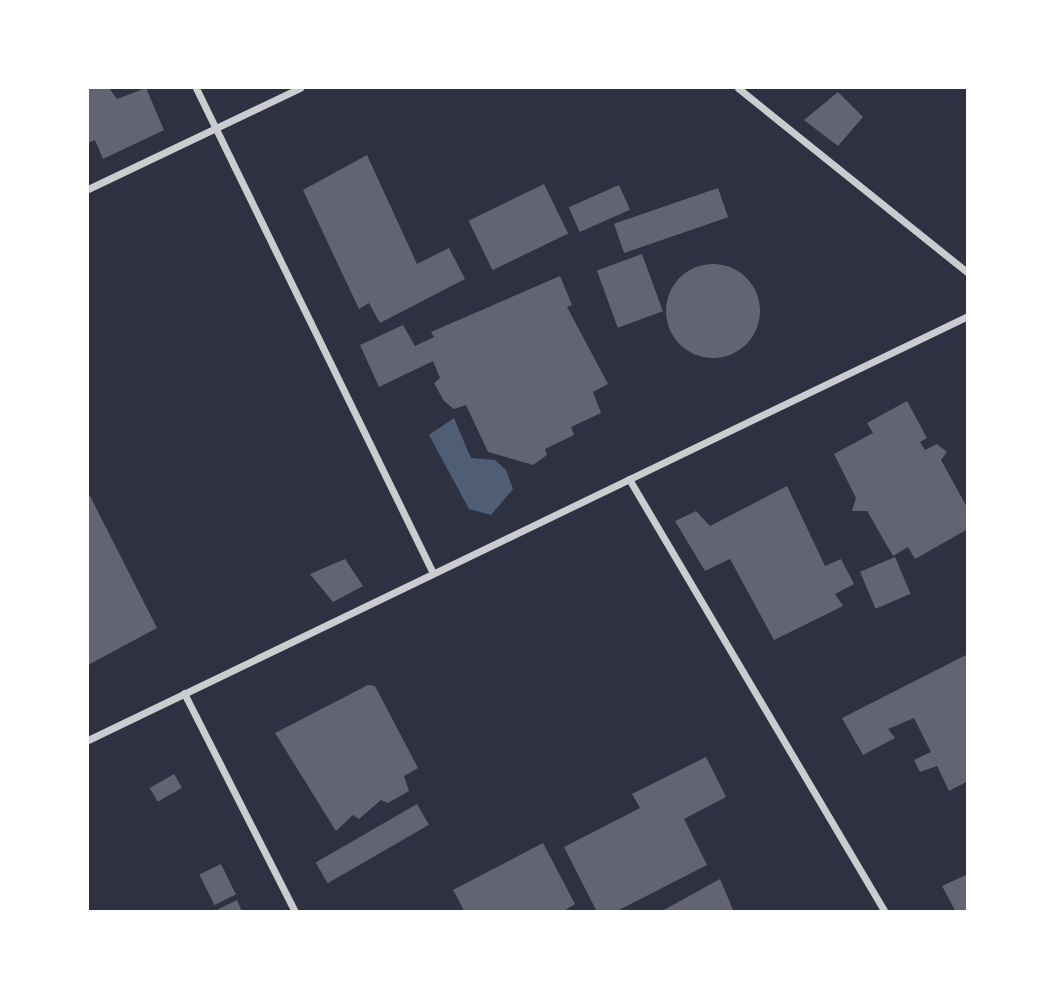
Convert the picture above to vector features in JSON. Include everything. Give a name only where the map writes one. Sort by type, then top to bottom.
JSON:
[{"type":"street","points":[[196,88],[433,573]]},
{"type":"street","points":[[88,189],[300,88]]},
{"type":"street","points":[[738,88],[968,273]]},
{"type":"street","points":[[88,740],[968,316]]},
{"type":"street","points":[[629,478],[885,912]]},
{"type":"street","points":[[184,693],[295,912]]},
{"type":"water","points":[[454,418],[471,458],[495,460],[506,470],[513,489],[491,515],[469,509],[429,435]]},
{"type":"building","points":[[88,88],[109,88],[117,99],[146,88],[164,130],[103,159],[95,140],[88,143]]},
{"type":"building","points":[[838,92],[863,117],[838,146],[804,120]]},
{"type":"building","points":[[367,155],[417,264],[449,248],[465,279],[380,323],[369,303],[359,309],[303,190]]},
{"type":"building","points":[[544,184],[568,233],[493,270],[469,221]]},
{"type":"building","points":[[619,185],[630,210],[580,232],[569,207]]},
{"type":"building","points":[[718,188],[728,217],[624,253],[614,224]]},
{"type":"building","points":[[642,254],[663,311],[618,328],[597,270]]},
{"type":"building","points":[[713,264],[731,267],[746,278],[757,293],[760,311],[757,329],[746,344],[731,355],[713,358],[695,355],[680,344],[669,329],[666,311],[669,293],[680,278],[695,267]]},
{"type":"building","points":[[560,276],[572,305],[567,307],[608,384],[593,392],[601,413],[571,427],[574,435],[545,449],[547,455],[533,465],[488,452],[466,405],[454,409],[444,401],[434,383],[440,378],[433,361],[379,387],[360,345],[403,325],[415,346],[434,337],[431,332]]},
{"type":"building","points":[[907,401],[927,438],[920,442],[925,450],[937,444],[947,452],[941,460],[968,509],[968,529],[915,559],[908,547],[893,556],[867,511],[852,511],[856,498],[834,454],[873,433],[867,423]]},
{"type":"building","points":[[787,486],[825,566],[841,559],[854,584],[835,594],[843,606],[774,640],[730,559],[705,571],[675,521],[696,511],[710,526]]},
{"type":"building","points":[[90,496],[157,628],[88,665],[88,498]]},
{"type":"building","points":[[895,557],[911,594],[876,609],[860,572]]},
{"type":"building","points":[[345,559],[363,586],[333,602],[310,574]]},
{"type":"building","points":[[968,654],[968,781],[949,791],[937,766],[920,772],[914,760],[931,752],[914,718],[888,729],[895,738],[863,755],[842,718]]},
{"type":"building","points":[[368,685],[375,686],[418,768],[404,776],[409,791],[388,803],[381,800],[359,819],[353,815],[336,831],[275,733]]},
{"type":"building","points":[[706,757],[726,797],[684,819],[707,865],[615,912],[597,912],[564,847],[640,808],[632,794]]},
{"type":"building","points":[[174,774],[182,788],[158,802],[150,788]]},
{"type":"building","points":[[417,804],[429,825],[328,883],[316,862]]},
{"type":"building","points":[[543,843],[575,904],[562,912],[465,912],[453,890]]},
{"type":"building","points":[[221,864],[236,895],[214,905],[199,875]]},
{"type":"building","points":[[968,874],[968,912],[956,912],[942,886]]},
{"type":"building","points":[[720,879],[734,912],[660,912]]},
{"type":"building","points":[[237,900],[242,912],[213,912]]}]
